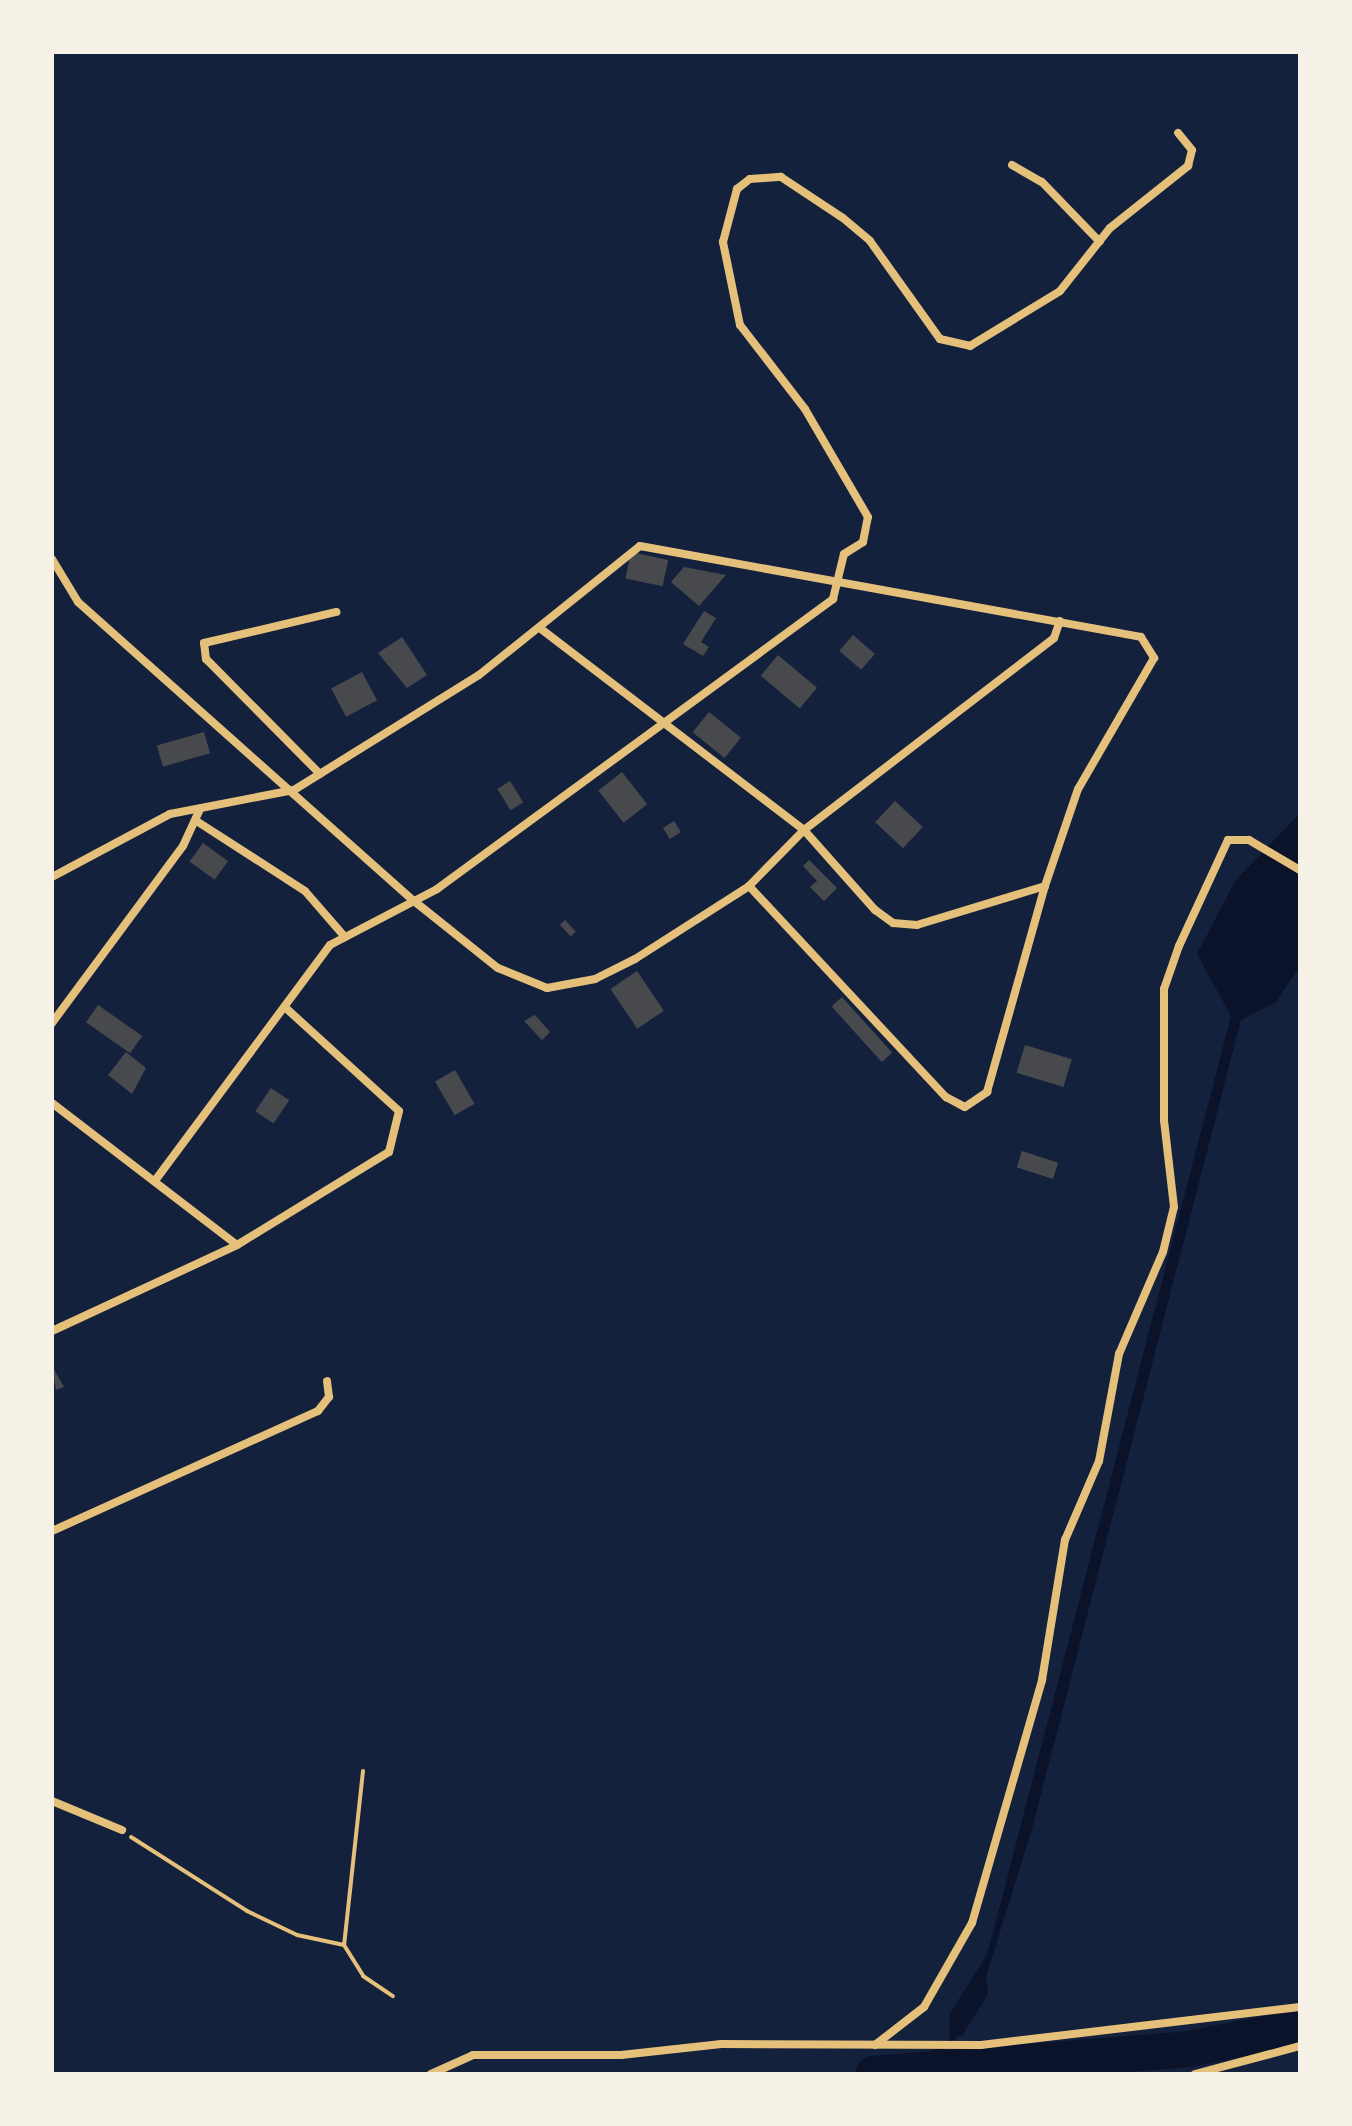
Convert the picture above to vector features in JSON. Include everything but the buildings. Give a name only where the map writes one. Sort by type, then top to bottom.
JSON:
[{"type":"street","points":[[157,1178],[330,945],[414,901],[666,728],[833,599],[844,554],[863,542],[868,517],[805,409],[740,325],[723,242],[737,189],[766,174],[781,177],[843,218],[870,241],[940,339],[960,345],[980,342],[1051,298],[1100,242],[1188,166],[1192,150],[1178,133]]},
{"type":"street","points":[[1012,165],[1042,182],[1100,242]]},
{"type":"street","points":[[52,877],[141,825],[200,809],[294,790],[541,629],[640,546],[1141,637],[1154,658],[1078,789],[1045,886],[987,1092],[965,1107],[951,1102],[749,886]]},
{"type":"street","points":[[52,559],[78,602],[294,790],[414,901],[498,968],[547,988],[595,979],[635,959],[749,886],[804,830],[1054,638],[1060,621]]},
{"type":"street","points":[[320,774],[206,659],[204,643],[336,612]]},
{"type":"street","points":[[541,629],[666,728],[804,830],[893,923],[917,925],[1045,886]]},
{"type":"street","points":[[52,1023],[198,822],[200,809]]},
{"type":"street","points":[[198,822],[305,891],[345,937]]},
{"type":"street","points":[[875,2045],[924,2007],[972,1923],[1042,1680],[1065,1540],[1099,1461],[1119,1354],[1163,1252],[1174,1207],[1164,1120],[1164,989],[1179,946],[1228,840],[1249,840],[1300,870]]},
{"type":"street","points":[[55,1326],[237,1245],[382,1160],[399,1133],[391,1101],[286,1008]]},
{"type":"street","points":[[52,1103],[157,1178],[237,1245]]},
{"type":"street","points":[[52,1531],[318,1411],[329,1397],[327,1381]]},
{"type":"street","points":[[52,1801],[122,1830]]},
{"type":"street","points":[[431,2074],[473,2055],[1078,2038],[1150,2021],[1205,2022],[1300,2007]]},
{"type":"street","points":[[1195,2074],[1300,2046]]},
{"type":"path","points":[[363,1771],[344,1945],[363,1976],[393,1996]]},
{"type":"path","points":[[122,1830],[247,1911],[297,1935],[344,1945]]},
{"type":"water","points":[[1300,813],[1300,966],[1276,1002],[1241,1020],[1032,1829],[986,1977],[988,1994],[962,2036],[949,2035],[950,2013],[987,1955],[1231,1016],[1197,954],[1235,881]]},
{"type":"waterway","points":[[873,2074],[1189,2049],[1300,2027]]},
{"type":"waterway","points":[[922,2070],[923,2060],[950,2044],[956,2029]]}]
